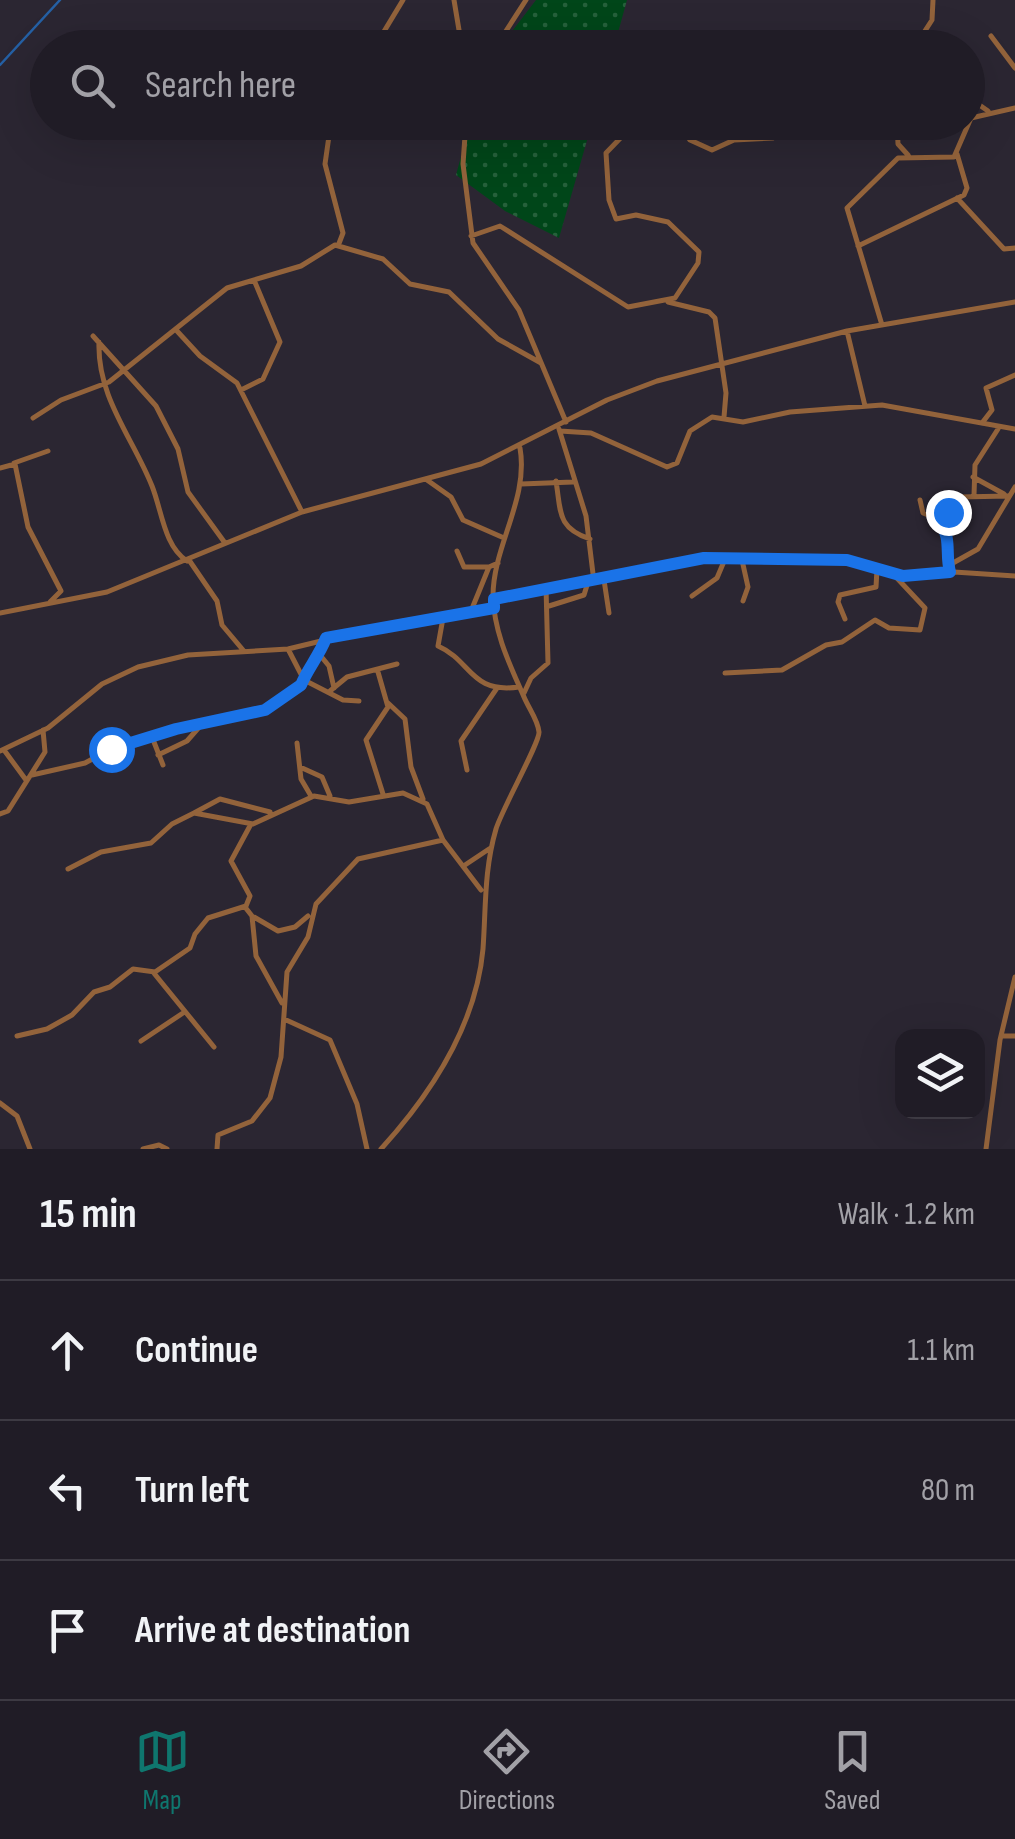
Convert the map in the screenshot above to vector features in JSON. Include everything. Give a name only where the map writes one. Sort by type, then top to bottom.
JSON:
[{"type":"street","points":[[384,30],[402,0]]},
{"type":"street","points":[[454,0],[459,30]]},
{"type":"street","points":[[507,30],[526,0]]},
{"type":"street","points":[[926,30],[932,20],[934,0]]},
{"type":"street","points":[[991,36],[1015,68]]},
{"type":"street","points":[[985,112],[1015,108]]},
{"type":"street","points":[[33,418],[61,400],[105,385],[219,294],[301,266],[338,246],[343,233],[325,164],[328,140]]},
{"type":"street","points":[[465,140],[463,164],[471,236],[519,310],[566,422]]},
{"type":"street","points":[[619,140],[606,153],[609,200],[616,219],[624,221],[632,215],[668,222],[700,252],[673,302]]},
{"type":"street","points":[[690,140],[712,150],[724,148],[731,141],[745,140]]},
{"type":"street","points":[[898,140],[908,155]]},
{"type":"street","points":[[858,246],[957,198],[967,188],[957,154],[962,140]]},
{"type":"street","points":[[882,325],[848,208],[889,164],[908,155],[957,154]]},
{"type":"street","points":[[957,198],[1004,249],[1015,248]]},
{"type":"street","points":[[471,236],[500,226],[622,305],[638,308],[673,302],[712,314],[726,399],[723,418]]},
{"type":"street","points":[[338,246],[384,260],[410,284],[449,292],[498,340],[541,363]]},
{"type":"street","points":[[241,390],[263,379],[280,342],[254,280]]},
{"type":"street","points":[[0,611],[107,592],[302,512],[427,480],[520,448],[637,387],[847,331],[1015,302]]},
{"type":"street","points":[[177,331],[191,348],[241,390],[302,512]]},
{"type":"street","points":[[847,331],[865,406]]},
{"type":"street","points":[[225,543],[188,492],[178,448],[162,416],[127,369],[96,339],[105,385],[151,481],[175,552],[188,560],[217,601],[222,626],[244,651]]},
{"type":"street","points":[[981,424],[992,410],[986,388],[1015,375]]},
{"type":"street","points":[[559,428],[591,433],[667,468],[676,462],[694,426],[712,417],[742,422],[790,412],[865,406],[907,408],[1015,429]]},
{"type":"street","points":[[548,606],[584,595],[591,582],[590,540],[559,428]]},
{"type":"street","points":[[974,494],[978,458],[998,428]]},
{"type":"street","points":[[381,1149],[429,1095],[459,1032],[481,958],[482,892],[491,847],[507,798],[539,739],[536,722],[498,634],[494,608],[498,563],[520,484],[520,448]]},
{"type":"street","points":[[0,468],[48,451]]},
{"type":"street","points":[[14,463],[28,527],[61,591],[48,604]]},
{"type":"street","points":[[973,477],[998,487],[1006,496]]},
{"type":"street","points":[[427,480],[451,498],[462,520],[505,538]]},
{"type":"street","points":[[556,481],[559,519],[572,532],[590,540]]},
{"type":"street","points":[[520,484],[573,482]]},
{"type":"street","points":[[950,570],[978,550],[1006,496],[1015,487]]},
{"type":"street","points":[[940,522],[954,501],[974,494],[1006,496]]},
{"type":"street","points":[[920,500],[923,513],[940,522],[949,537],[946,558],[950,570]]},
{"type":"street","points":[[457,551],[467,568],[498,563]]},
{"type":"street","points":[[494,599],[704,558],[847,560],[894,574],[921,576],[950,570],[1015,576]]},
{"type":"street","points":[[692,596],[717,578],[724,559]]},
{"type":"street","points":[[742,560],[748,587],[742,602]]},
{"type":"street","points":[[470,613],[489,567]]},
{"type":"street","points":[[845,619],[838,602],[840,595],[876,587],[877,568]]},
{"type":"street","points":[[725,674],[782,670],[826,645],[842,642],[874,620],[888,628],[920,630],[926,608],[894,574]]},
{"type":"street","points":[[909,590],[921,576]]},
{"type":"street","points":[[604,580],[609,613]]},
{"type":"street","points":[[523,695],[531,678],[548,663],[546,587]]},
{"type":"street","points":[[29,777],[2,750],[43,730],[102,684],[138,667],[178,657],[288,648],[418,619],[494,608]]},
{"type":"street","points":[[443,618],[438,647],[452,654],[474,679],[497,688],[519,686]]},
{"type":"street","points":[[29,777],[85,763],[113,748],[265,710],[294,693],[320,655],[326,638]]},
{"type":"street","points":[[288,648],[303,676],[343,700],[359,702]]},
{"type":"street","points":[[320,655],[328,666],[332,690]]},
{"type":"street","points":[[332,690],[347,677],[397,664]]},
{"type":"street","points":[[378,672],[388,703],[405,719],[411,767],[423,800],[443,840],[482,892]]},
{"type":"street","points":[[468,770],[468,760],[460,746],[463,736],[497,688]]},
{"type":"street","points":[[383,794],[366,743],[371,727],[384,715],[388,703]]},
{"type":"street","points":[[158,755],[188,741],[201,725]]},
{"type":"street","points":[[0,814],[9,810],[46,749],[43,730]]},
{"type":"street","points":[[152,738],[163,764]]},
{"type":"street","points":[[296,743],[302,784],[311,796]]},
{"type":"street","points":[[300,767],[322,777],[330,796]]},
{"type":"street","points":[[153,972],[190,948],[194,934],[208,918],[245,907],[250,896],[231,858],[251,824],[311,796],[349,802],[403,793],[423,800]]},
{"type":"street","points":[[68,868],[101,852],[151,843],[172,824],[220,799],[273,813]]},
{"type":"street","points":[[194,813],[251,824]]},
{"type":"street","points":[[245,907],[263,926],[278,931],[295,927],[358,860],[443,840]]},
{"type":"street","points":[[465,865],[491,847]]},
{"type":"street","points":[[217,1149],[218,1135],[252,1121],[270,1098],[280,1066],[287,972],[308,936],[310,914]]},
{"type":"street","points":[[252,916],[254,952],[283,1006]]},
{"type":"street","points":[[17,1036],[37,1033],[72,1015],[94,992],[106,989],[134,968],[153,972],[214,1047]]},
{"type":"street","points":[[986,1149],[1001,1036],[1015,978]]},
{"type":"street","points":[[141,1041],[184,1013]]},
{"type":"street","points":[[282,1018],[330,1040],[356,1104],[366,1149]]},
{"type":"street","points":[[1001,1036],[1015,1036]]},
{"type":"street","points":[[0,1103],[17,1116],[32,1148]]},
{"type":"street","points":[[143,1149],[158,1145],[166,1149]]},
{"type":"green space","points":[[536,0],[627,0],[619,30],[513,30]]},
{"type":"green space","points":[[465,140],[587,140],[559,238],[505,211],[456,175]]},
{"type":"waterway","points":[[32,30],[60,0]]},
{"type":"waterway","points":[[0,65],[30,32]]},
{"type":"route","points":[[111,749],[176,729],[265,710],[301,685],[303,673],[320,656],[326,638],[494,608],[494,599],[548,586],[594,582],[704,558],[766,561],[795,556],[847,560],[903,576],[950,572],[946,558],[949,537],[940,522],[948,512]]}]
